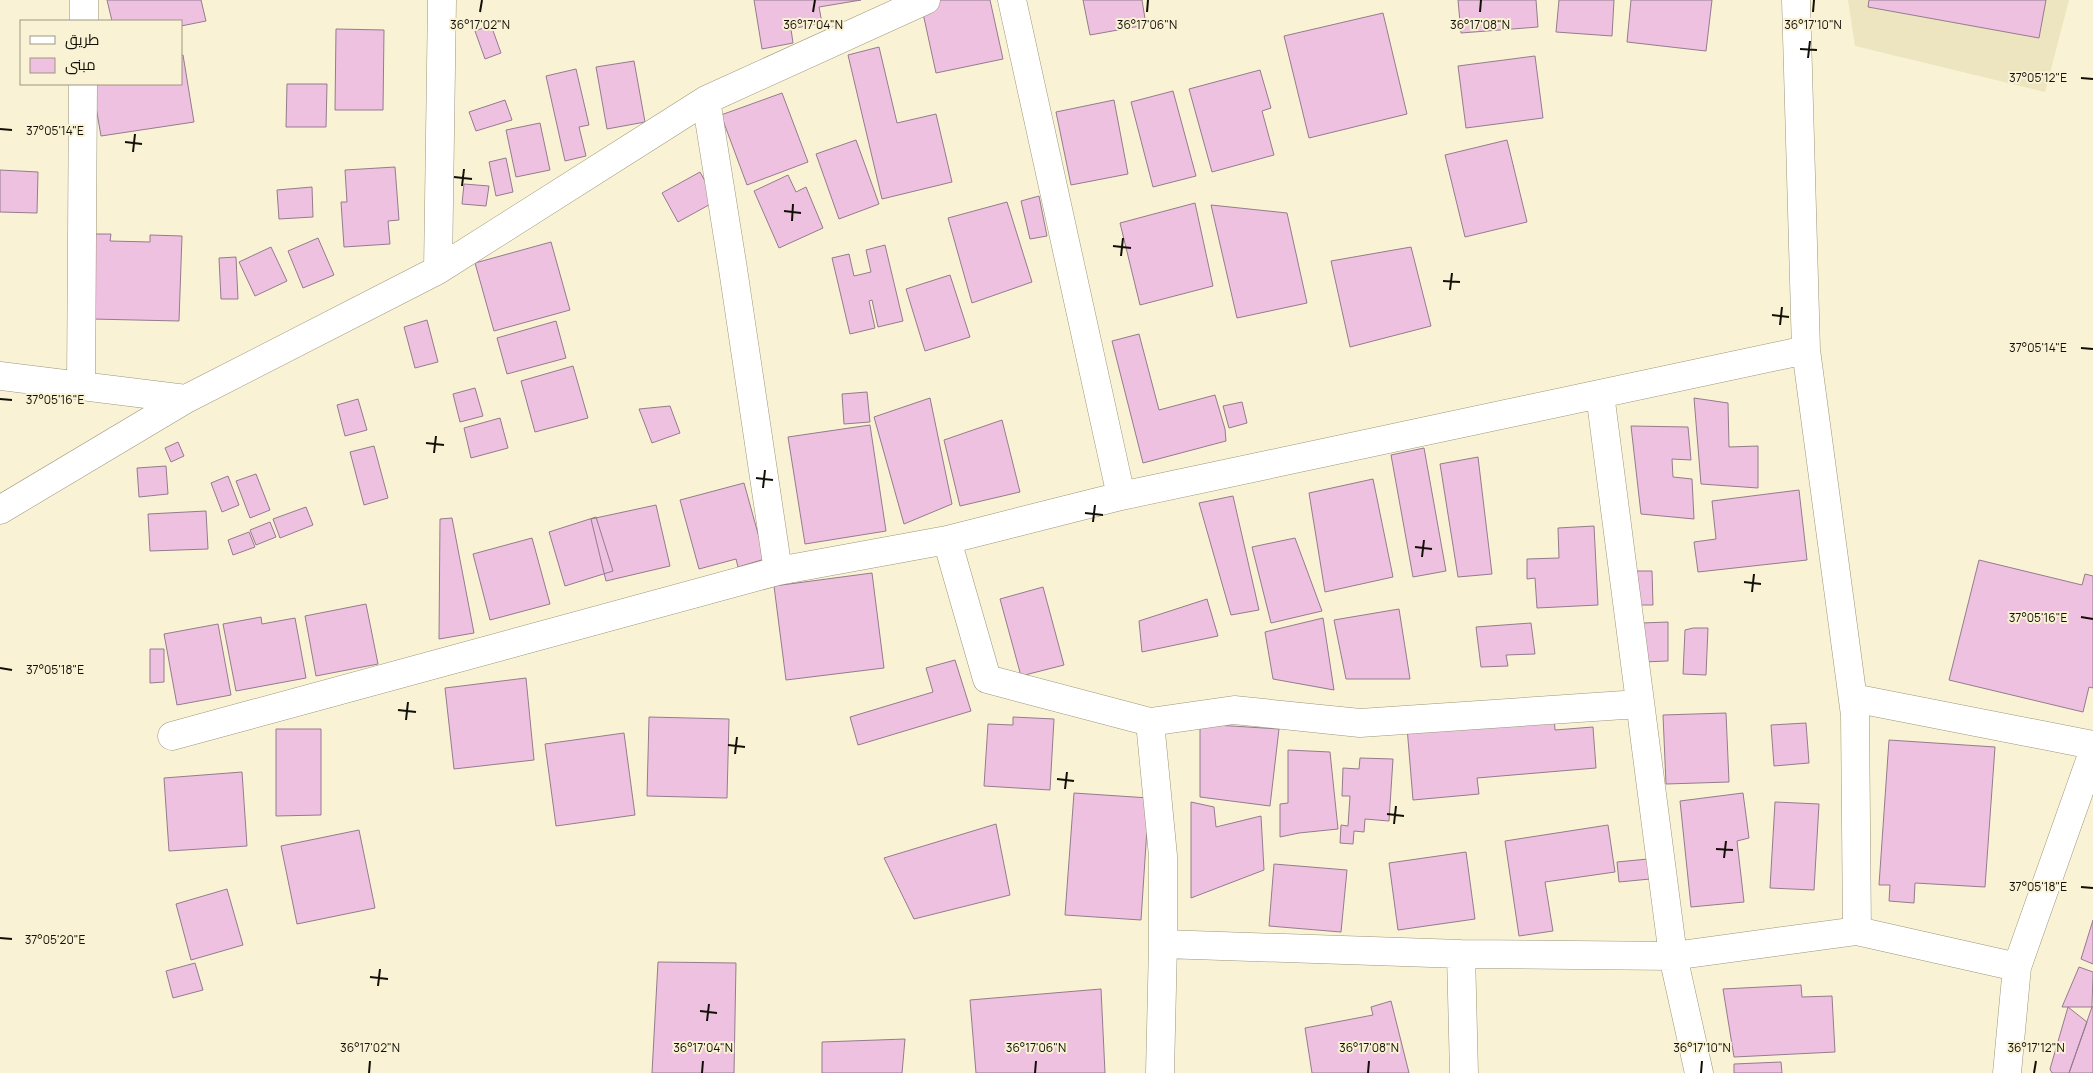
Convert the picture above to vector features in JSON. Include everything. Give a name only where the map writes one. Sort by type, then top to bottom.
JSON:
[{"type":"street","points":[[84,0],[84,20]]},
{"type":"street","points":[[438,270],[442,0]]},
{"type":"street","points":[[0,510],[186,399],[438,270],[706,100],[926,0]]},
{"type":"street","points":[[1012,0],[1121,496]]},
{"type":"street","points":[[1796,0],[1806,350],[1855,715],[1857,931]]},
{"type":"street","points":[[81,386],[83,85]]},
{"type":"street","points":[[706,100],[734,269],[778,571]]},
{"type":"street","points":[[172,736],[778,571],[946,540],[1121,496],[1806,350]]},
{"type":"street","points":[[0,376],[186,399]]},
{"type":"street","points":[[1600,394],[1673,956],[1699,1073]]},
{"type":"street","points":[[946,540],[987,679],[1150,722],[1234,710],[1360,723],[1639,704]]},
{"type":"street","points":[[1853,698],[2093,745]]},
{"type":"street","points":[[1150,722],[1163,856],[1160,1073]]},
{"type":"street","points":[[2007,1073],[2017,968],[2093,752]]},
{"type":"street","points":[[1163,944],[1461,954],[1673,956],[1857,931],[2017,968]]},
{"type":"street","points":[[1461,954],[1464,1073]]},
{"type":"shaded area","points":[[1848,0],[2069,0],[2045,92],[1855,46]]},
{"type":"building","points":[[107,0],[201,0],[206,21],[182,26],[182,20],[112,20]]},
{"type":"building","points":[[754,0],[861,0],[819,7],[822,23],[791,29],[793,43],[762,49]]},
{"type":"building","points":[[940,0],[990,0],[1003,59],[936,73],[921,4]]},
{"type":"building","points":[[1083,0],[1142,0],[1146,25],[1090,35]]},
{"type":"building","points":[[1458,0],[1536,0],[1538,27],[1461,33]]},
{"type":"building","points":[[1559,0],[1614,0],[1612,36],[1556,32]]},
{"type":"building","points":[[1631,0],[1712,0],[1706,51],[1627,42]]},
{"type":"building","points":[[1869,0],[2046,0],[2039,38],[1868,7]]},
{"type":"building","points":[[1383,13],[1407,114],[1309,138],[1284,36]]},
{"type":"building","points":[[491,25],[501,53],[485,59],[475,31]]},
{"type":"building","points":[[336,29],[384,30],[383,110],[335,110]]},
{"type":"building","points":[[879,47],[897,123],[936,114],[952,182],[882,199],[848,55]]},
{"type":"building","points":[[183,55],[194,122],[101,136],[92,85],[182,85]]},
{"type":"building","points":[[1535,56],[1543,118],[1466,128],[1458,66]]},
{"type":"building","points":[[634,61],[645,122],[607,129],[596,67]]},
{"type":"building","points":[[576,69],[589,125],[579,127],[586,156],[565,161],[546,76]]},
{"type":"building","points":[[1260,70],[1271,108],[1262,111],[1274,155],[1212,172],[1189,89]]},
{"type":"building","points":[[287,84],[327,84],[326,127],[286,127]]},
{"type":"building","points":[[1173,91],[1196,176],[1153,187],[1131,102]]},
{"type":"building","points":[[782,93],[808,162],[747,185],[721,115]]},
{"type":"building","points":[[505,100],[512,120],[476,131],[469,112]]},
{"type":"building","points":[[1114,100],[1128,174],[1071,185],[1056,112]]},
{"type":"building","points":[[540,123],[550,170],[516,177],[506,130]]},
{"type":"building","points":[[856,140],[879,204],[839,219],[816,154]]},
{"type":"building","points":[[1507,140],[1527,222],[1465,237],[1445,155]]},
{"type":"building","points":[[506,158],[513,192],[496,196],[489,162]]},
{"type":"building","points":[[395,167],[399,220],[388,221],[390,244],[344,247],[341,202],[347,202],[345,170]]},
{"type":"building","points":[[0,170],[38,172],[37,213],[0,212]]},
{"type":"building","points":[[700,172],[716,201],[678,222],[662,193]]},
{"type":"building","points":[[788,175],[796,192],[806,187],[823,228],[779,248],[754,191]]},
{"type":"building","points":[[464,184],[489,186],[486,206],[462,204]]},
{"type":"building","points":[[312,187],[313,217],[279,219],[277,190]]},
{"type":"building","points":[[1039,196],[1047,236],[1030,239],[1021,201]]},
{"type":"building","points":[[1007,202],[1032,282],[972,303],[948,218]]},
{"type":"building","points":[[1195,203],[1213,286],[1140,305],[1120,223]]},
{"type":"building","points":[[1211,205],[1287,213],[1307,303],[1237,318]]},
{"type":"building","points":[[94,234],[111,234],[110,241],[150,242],[150,235],[182,236],[179,321],[92,319]]},
{"type":"building","points":[[318,238],[334,275],[303,288],[288,251]]},
{"type":"building","points":[[551,242],[570,310],[494,331],[475,263]]},
{"type":"building","points":[[885,245],[903,321],[878,327],[872,300],[869,301],[875,328],[850,334],[832,258],[849,254],[854,276],[871,272],[866,250]]},
{"type":"building","points":[[271,247],[287,281],[255,296],[239,262]]},
{"type":"building","points":[[1411,247],[1431,326],[1350,347],[1331,261]]},
{"type":"building","points":[[236,257],[238,299],[221,299],[219,258]]},
{"type":"building","points":[[950,275],[970,337],[925,351],[906,289]]},
{"type":"building","points":[[427,320],[438,362],[415,368],[404,327]]},
{"type":"building","points":[[556,321],[566,358],[507,374],[497,338]]},
{"type":"building","points":[[1139,334],[1159,410],[1215,395],[1225,429],[1226,441],[1143,463],[1112,341]]},
{"type":"building","points":[[573,366],[588,418],[535,432],[521,381]]},
{"type":"building","points":[[475,388],[483,416],[460,422],[453,394]]},
{"type":"building","points":[[867,392],[870,422],[844,424],[842,394]]},
{"type":"building","points":[[930,398],[952,504],[904,524],[874,417]]},
{"type":"building","points":[[1694,398],[1728,403],[1729,447],[1758,446],[1758,488],[1701,484]]},
{"type":"building","points":[[358,399],[367,430],[345,436],[337,405]]},
{"type":"building","points":[[1242,402],[1247,423],[1229,428],[1223,406]]},
{"type":"building","points":[[670,406],[680,433],[652,443],[639,409]]},
{"type":"building","points":[[500,418],[508,448],[471,458],[464,428]]},
{"type":"building","points":[[1002,420],[1020,492],[960,506],[944,440]]},
{"type":"building","points":[[870,425],[886,531],[805,544],[788,437]]},
{"type":"building","points":[[1631,426],[1688,427],[1691,460],[1672,459],[1673,477],[1692,479],[1694,519],[1641,514]]},
{"type":"building","points":[[178,442],[184,456],[171,462],[165,448]]},
{"type":"building","points":[[374,446],[388,498],[364,505],[350,452]]},
{"type":"building","points":[[1424,448],[1446,571],[1413,577],[1391,455]]},
{"type":"building","points":[[1478,457],[1492,574],[1458,577],[1440,464]]},
{"type":"building","points":[[166,466],[168,494],[139,497],[137,468]]},
{"type":"building","points":[[256,474],[270,510],[250,518],[236,481]]},
{"type":"building","points":[[228,476],[239,505],[222,512],[211,483]]},
{"type":"building","points":[[1373,479],[1393,577],[1325,592],[1309,493]]},
{"type":"building","points":[[744,483],[765,559],[738,567],[736,559],[699,569],[680,500]]},
{"type":"building","points":[[1799,490],[1807,560],[1698,572],[1694,542],[1716,539],[1712,501]]},
{"type":"building","points":[[1233,496],[1259,610],[1231,615],[1199,503]]},
{"type":"building","points":[[656,505],[670,566],[606,581],[591,519]]},
{"type":"building","points":[[306,507],[313,525],[280,538],[273,519]]},
{"type":"building","points":[[206,511],[208,549],[150,551],[148,514]]},
{"type":"building","points":[[596,517],[613,571],[565,586],[549,532]]},
{"type":"building","points":[[452,518],[474,633],[439,639],[440,519]]},
{"type":"building","points":[[270,522],[276,537],[256,545],[250,530]]},
{"type":"building","points":[[1594,526],[1598,605],[1537,608],[1535,578],[1527,579],[1527,559],[1559,558],[1558,528]]},
{"type":"building","points":[[249,532],[255,547],[233,555],[228,540]]},
{"type":"building","points":[[532,538],[550,604],[490,620],[473,554]]},
{"type":"building","points":[[1295,538],[1322,611],[1271,623],[1252,547]]},
{"type":"building","points":[[1979,560],[2082,585],[2085,574],[2093,576],[2093,688],[2089,687],[2083,712],[1949,680]]},
{"type":"building","points":[[1637,571],[1652,571],[1653,605],[1638,605]]},
{"type":"building","points":[[872,573],[884,668],[786,680],[774,586]]},
{"type":"building","points":[[1043,587],[1064,665],[1021,676],[1000,599]]},
{"type":"building","points":[[1207,599],[1218,636],[1142,652],[1139,621]]},
{"type":"building","points":[[366,604],[378,664],[316,676],[305,616]]},
{"type":"building","points":[[1399,609],[1410,679],[1346,679],[1334,620]]},
{"type":"building","points":[[261,617],[262,624],[295,618],[306,678],[236,691],[223,624]]},
{"type":"building","points":[[1323,618],[1334,690],[1273,679],[1265,632]]},
{"type":"building","points":[[1668,622],[1668,661],[1642,662],[1642,623]]},
{"type":"building","points":[[1531,623],[1535,654],[1506,655],[1508,666],[1481,667],[1476,627]]},
{"type":"building","points":[[218,624],[231,695],[177,705],[164,634]]},
{"type":"building","points":[[1708,628],[1706,675],[1683,674],[1685,630]]},
{"type":"building","points":[[150,649],[164,649],[164,682],[150,683]]},
{"type":"building","points":[[955,660],[971,711],[858,745],[850,717],[933,692],[926,668]]},
{"type":"building","points":[[526,678],[534,760],[454,769],[445,688]]},
{"type":"building","points":[[1726,713],[1729,782],[1666,784],[1663,715]]},
{"type":"building","points":[[1554,716],[1555,730],[1593,727],[1596,768],[1477,778],[1479,794],[1413,800],[1407,727]]},
{"type":"building","points":[[649,717],[729,719],[727,798],[647,796]]},
{"type":"building","points":[[1013,717],[1054,719],[1050,790],[984,786],[988,724],[1013,725]]},
{"type":"building","points":[[1806,723],[1809,763],[1774,766],[1771,725]]},
{"type":"building","points":[[1200,724],[1279,729],[1270,806],[1200,797]]},
{"type":"building","points":[[276,729],[321,729],[321,815],[276,816]]},
{"type":"building","points":[[624,733],[635,815],[556,826],[545,744]]},
{"type":"building","points":[[1889,740],[1995,747],[1985,887],[1915,883],[1914,903],[1889,901],[1890,885],[1879,885]]},
{"type":"building","points":[[1288,750],[1330,752],[1338,829],[1280,837],[1280,804],[1288,803]]},
{"type":"building","points":[[1360,758],[1393,759],[1389,821],[1365,819],[1364,832],[1354,831],[1353,844],[1340,843],[1341,825],[1348,826],[1350,796],[1342,796],[1343,768],[1359,769]]},
{"type":"building","points":[[242,772],[247,846],[169,851],[164,778]]},
{"type":"building","points":[[1074,793],[1149,798],[1141,920],[1065,915]]},
{"type":"building","points":[[1743,793],[1749,838],[1737,841],[1744,902],[1691,907],[1680,801]]},
{"type":"building","points":[[1191,802],[1214,807],[1216,827],[1261,816],[1264,870],[1191,898]]},
{"type":"building","points":[[1775,802],[1819,804],[1814,890],[1770,888]]},
{"type":"building","points":[[996,824],[1010,895],[914,919],[884,858]]},
{"type":"building","points":[[1608,825],[1615,872],[1545,882],[1553,931],[1519,936],[1505,841]]},
{"type":"building","points":[[359,830],[375,908],[297,924],[281,846]]},
{"type":"building","points":[[1466,852],[1475,919],[1398,930],[1389,863]]},
{"type":"building","points":[[1648,859],[1650,879],[1619,882],[1617,862]]},
{"type":"building","points":[[1274,864],[1347,870],[1341,932],[1269,926]]},
{"type":"building","points":[[227,889],[243,945],[191,960],[176,904]]},
{"type":"building","points":[[2093,920],[2093,964],[2081,959]]},
{"type":"building","points":[[658,962],[736,963],[734,1073],[652,1073]]},
{"type":"building","points":[[195,963],[203,990],[173,998],[166,971]]},
{"type":"building","points":[[2079,967],[2093,972],[2092,1007],[2062,1007]]},
{"type":"building","points":[[1801,985],[1802,997],[1832,996],[1835,1052],[1734,1057],[1723,989]]},
{"type":"building","points":[[1101,989],[1105,1073],[976,1073],[970,1000]]},
{"type":"building","points":[[1391,1001],[1409,1073],[1312,1073],[1305,1028],[1373,1015],[1371,1007]]},
{"type":"building","points":[[2068,1007],[2087,1022],[2069,1073],[2052,1073],[2050,1069]]},
{"type":"building","points":[[2092,1007],[2093,1073],[2069,1073]]},
{"type":"building","points":[[905,1039],[902,1073],[822,1073],[822,1042]]},
{"type":"building","points":[[1781,1062],[1782,1073],[1734,1073],[1734,1064]]}]
